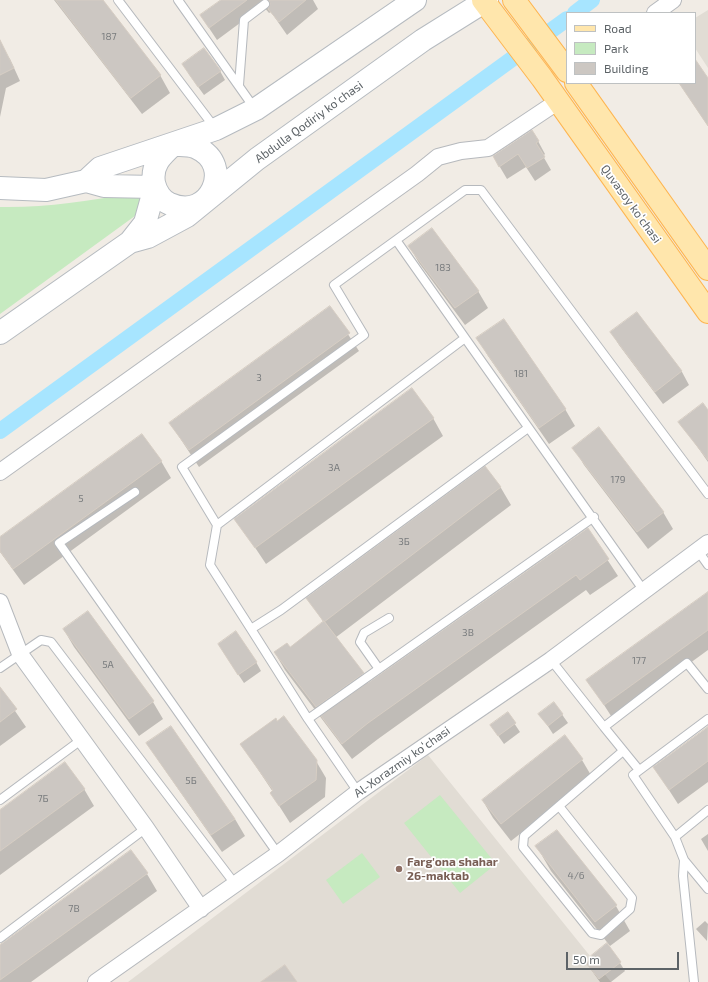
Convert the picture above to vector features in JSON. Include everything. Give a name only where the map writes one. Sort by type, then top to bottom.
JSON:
[{"type":"main road","name":"Quvasoy koʻchasi","points":[[485,1],[502,26],[542,78],[555,99],[708,312]]},
{"type":"main road","points":[[518,5],[564,67]]},
{"type":"main road","name":"Quvasoy koʻchasi","points":[[577,84],[708,269]]},
{"type":"street","points":[[86,181],[100,168],[216,130],[256,109],[415,0]]},
{"type":"street","points":[[656,12],[673,0]]},
{"type":"street","name":"Abdulla Qodiriy koʻchasi","points":[[130,242],[148,237],[187,216],[257,159],[417,45],[485,1]]},
{"type":"street","points":[[0,472],[417,174],[438,156],[461,151],[488,148],[555,99]]},
{"type":"street","points":[[173,145],[196,147],[205,152],[212,160],[216,170],[216,180],[213,190],[207,199],[198,205],[188,208],[178,207],[168,203],[160,196],[155,187],[153,177],[155,167],[159,158],[173,145]]},
{"type":"street","points":[[0,188],[46,190],[86,181],[104,186],[155,187]]},
{"type":"street","name":"Abdulla Qodiriy koʻchasi","points":[[0,333],[130,242],[145,223],[155,187]]},
{"type":"street","name":"Al-Xorazmiy koʻchasi","points":[[96,982],[278,854],[358,792],[551,660],[703,547]]},
{"type":"street","points":[[0,603],[20,654],[146,828],[201,909]]},
{"type":"lane","points":[[118,0],[216,130]]},
{"type":"lane","points":[[178,0],[256,109]]},
{"type":"lane","points":[[239,85],[244,20],[265,4]]},
{"type":"lane","points":[[218,525],[182,467],[364,335],[334,286],[465,190],[481,190],[708,494]]},
{"type":"lane","points":[[396,240],[528,428],[594,517],[644,591]]},
{"type":"lane","points":[[358,792],[308,719],[210,565],[218,525],[465,338]]},
{"type":"lane","points":[[251,629],[281,610],[528,428]]},
{"type":"lane","points":[[135,492],[59,543],[278,854]]},
{"type":"lane","points":[[308,719],[594,517]]},
{"type":"lane","points":[[703,547],[708,565]]},
{"type":"lane","points":[[379,669],[360,642],[364,633],[389,618]]},
{"type":"lane","points":[[0,668],[41,640],[50,642],[235,884]]},
{"type":"lane","points":[[551,660],[639,770]]},
{"type":"lane","points":[[604,728],[687,663],[708,689]]},
{"type":"lane","points":[[708,719],[633,775],[675,837],[684,860],[708,889]]},
{"type":"lane","points":[[0,800],[81,740]]},
{"type":"lane","points":[[559,806],[632,898],[630,909],[602,935],[592,933],[523,847],[524,836],[623,751]]},
{"type":"lane","points":[[675,837],[708,810]]},
{"type":"lane","points":[[0,938],[146,828]]},
{"type":"lane","points":[[684,860],[683,876],[694,982]]},
{"type":"shaded area","points":[[708,10],[708,68],[696,50],[696,17]]},
{"type":"shaded area","name":"Farg'ona shahar 26-maktab","points":[[428,755],[611,982],[128,982]]},
{"type":"green space","points":[[130,194],[140,195],[143,199],[139,213],[0,314],[0,207],[49,205]]},
{"type":"green space","points":[[440,795],[496,864],[460,893],[404,823]]},
{"type":"green space","points":[[362,853],[380,877],[343,904],[326,880]]},
{"type":"building","points":[[56,0],[103,0],[161,75],[131,98]]},
{"type":"building","points":[[221,0],[247,0],[209,28],[200,15]]},
{"type":"building","points":[[269,0],[306,0],[279,22],[268,9],[270,4]]},
{"type":"building","points":[[0,40],[14,68],[0,75]]},
{"type":"building","points":[[204,48],[221,71],[198,87],[182,64]]},
{"type":"building","points":[[696,60],[708,78],[708,126],[680,84],[696,84]]},
{"type":"building","points":[[532,130],[539,141],[536,143],[545,157],[527,168],[518,154],[499,167],[493,156]]},
{"type":"building","points":[[432,228],[479,291],[455,308],[408,246]]},
{"type":"building","points":[[330,306],[350,333],[189,450],[169,423]]},
{"type":"building","points":[[637,312],[682,371],[655,392],[610,332]]},
{"type":"building","points":[[504,319],[566,409],[539,428],[476,338]]},
{"type":"building","points":[[412,388],[434,418],[255,548],[234,519]]},
{"type":"building","points":[[703,403],[708,410],[708,460],[678,422]]},
{"type":"building","points":[[599,427],[664,512],[637,532],[572,448]]},
{"type":"building","points":[[142,434],[162,461],[13,569],[0,551],[0,537]]},
{"type":"building","points":[[485,466],[501,487],[324,622],[306,598]]},
{"type":"building","points":[[588,528],[609,559],[580,580],[576,575],[368,723],[342,744],[321,716]]},
{"type":"building","points":[[708,592],[708,630],[604,705],[586,680]]},
{"type":"building","points":[[88,611],[154,701],[129,719],[63,629]]},
{"type":"building","points":[[324,621],[364,673],[316,707],[274,652],[287,643],[290,647]]},
{"type":"building","points":[[236,631],[257,662],[238,675],[218,644]]},
{"type":"building","points":[[0,687],[17,709],[0,722]]},
{"type":"building","points":[[554,702],[563,714],[548,726],[538,714]]},
{"type":"building","points":[[508,712],[516,723],[498,736],[490,725]]},
{"type":"building","points":[[284,716],[317,760],[316,780],[279,806],[270,793],[273,790],[240,744],[276,718],[277,721]]},
{"type":"building","points":[[171,726],[235,819],[211,835],[146,743]]},
{"type":"building","points":[[708,727],[708,761],[669,790],[653,767]]},
{"type":"building","points":[[565,735],[583,759],[501,824],[482,800]]},
{"type":"building","points":[[65,762],[85,789],[0,851],[0,810]]},
{"type":"building","points":[[557,830],[617,905],[595,922],[535,846]]},
{"type":"building","points":[[131,850],[148,873],[0,980],[0,945]]},
{"type":"building","points":[[607,943],[621,962],[599,979],[586,963],[593,958],[591,956]]},
{"type":"building","points":[[285,965],[297,982],[261,982]]},
{"type":"waterway","points":[[576,12],[592,0]]},
{"type":"waterway","points":[[0,431],[566,20]]},
{"type":"place","name":"Farg'ona shahar 26-maktab","points":[[399,869]]}]
